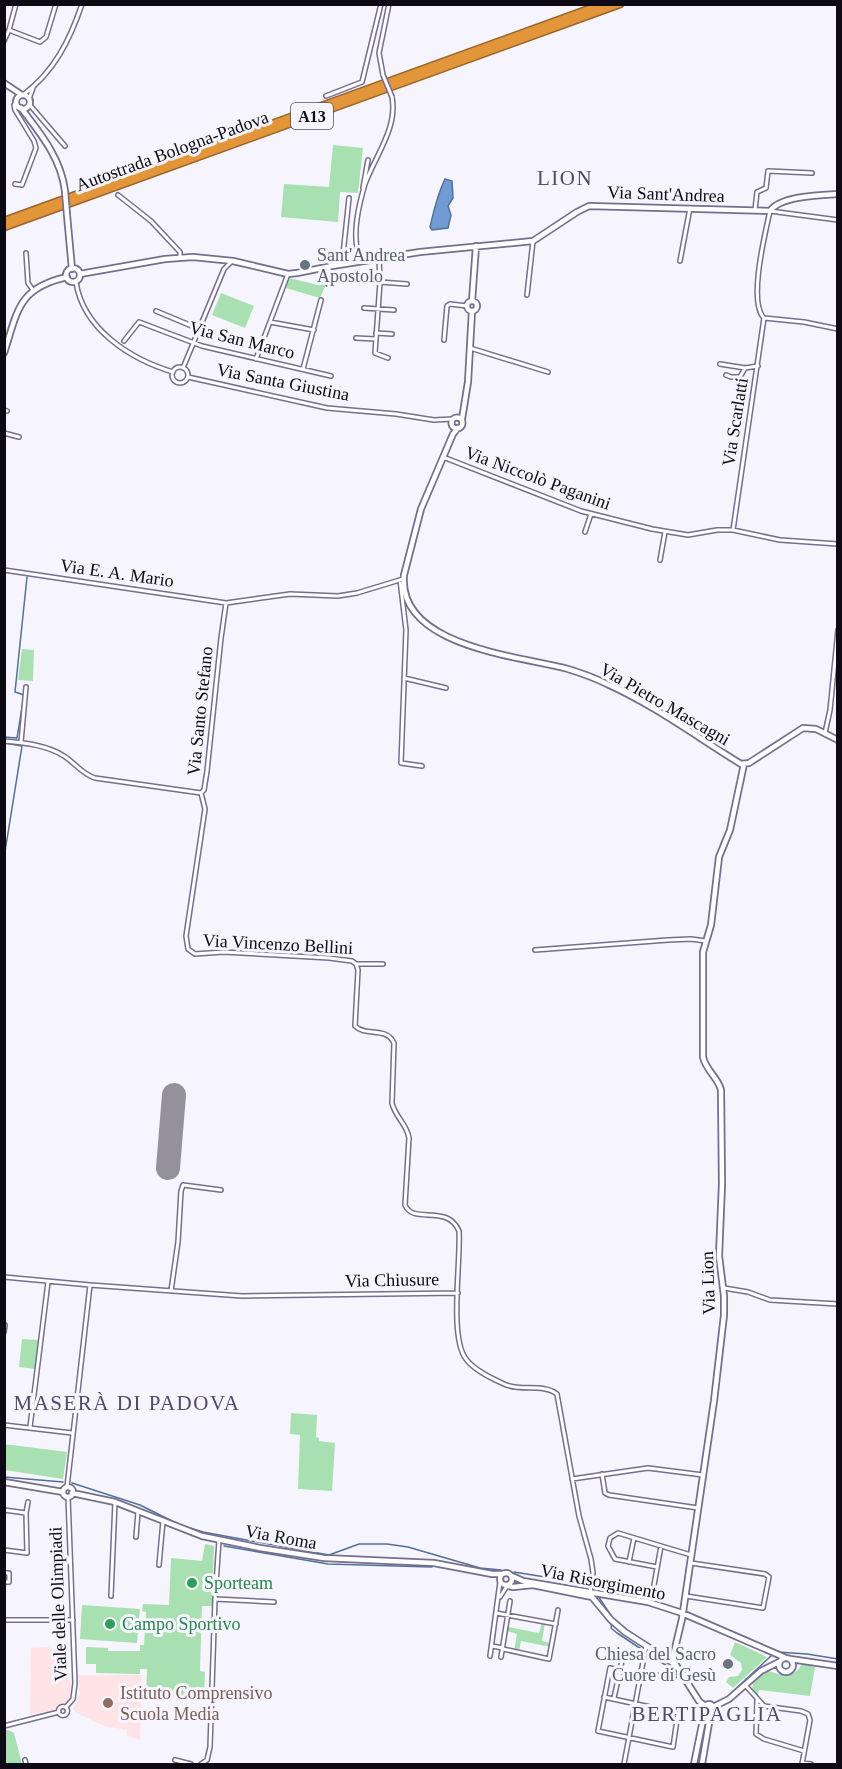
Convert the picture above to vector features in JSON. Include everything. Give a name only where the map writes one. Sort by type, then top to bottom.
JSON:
[{"type":"highway","name":"Autostrada Bologna-Padova","points":[[4,221],[603,4]]},
{"type":"highway","name":"Autostrada Bologna-Padova","points":[[4,227],[620,4]]},
{"type":"street","points":[[4,41],[16,4]]},
{"type":"street","points":[[9,30],[37,41],[43,41],[56,4]]},
{"type":"street","points":[[15,184],[22,185],[36,151],[34,141],[14,105],[52,66],[68,41],[82,4]]},
{"type":"street","points":[[326,96],[362,82],[381,4]]},
{"type":"street","points":[[363,192],[391,125],[394,112],[379,53],[389,4]]},
{"type":"street","points":[[4,83],[15,91],[21,108],[57,162],[65,191],[72,268]]},
{"type":"street","points":[[28,116],[28,103],[34,86]]},
{"type":"street","points":[[19,98],[28,103],[65,146]]},
{"type":"street","points":[[21,108],[28,103]]},
{"type":"street","points":[[359,261],[356,237],[368,160]]},
{"type":"street","points":[[755,210],[757,192],[766,188],[768,171],[812,173]]},
{"type":"street","points":[[837,194],[799,198],[776,205],[770,211],[757,288],[759,313],[764,318],[804,322],[837,329]]},
{"type":"street","points":[[118,195],[151,221],[180,252],[180,257]]},
{"type":"street","points":[[342,264],[349,198]]},
{"type":"street","name":"Via Sant'Andrea","points":[[80,274],[180,257],[227,262],[288,274],[379,258],[476,246],[520,244],[532,241],[589,206],[770,211]]},
{"type":"street","points":[[680,261],[690,208]]},
{"type":"street","points":[[770,211],[837,220]]},
{"type":"street","points":[[527,295],[532,241]]},
{"type":"street","points":[[467,306],[472,301],[476,246]]},
{"type":"street","points":[[26,253],[28,283],[33,290]]},
{"type":"street","points":[[379,258],[380,282],[375,352],[388,358]]},
{"type":"street","points":[[183,368],[227,262]]},
{"type":"street","points":[[328,266],[328,284]]},
{"type":"street","points":[[72,268],[78,270],[80,274],[76,282]]},
{"type":"street","points":[[67,277],[67,273],[72,268]]},
{"type":"street","points":[[256,359],[288,274]]},
{"type":"street","points":[[4,353],[22,302],[41,285],[67,277]]},
{"type":"street","points":[[67,277],[69,281],[76,282]]},
{"type":"street","points":[[76,282],[83,305],[94,324],[104,334],[138,357],[173,372]]},
{"type":"street","points":[[380,282],[407,284]]},
{"type":"street","points":[[303,369],[321,300]]},
{"type":"street","points":[[456,422],[462,411],[468,382],[472,311],[477,306],[472,301]]},
{"type":"street","points":[[444,340],[447,306],[450,304],[467,306],[472,311]]},
{"type":"street","points":[[364,308],[394,310]]},
{"type":"street","points":[[156,311],[199,329]]},
{"type":"street","name":"Via Scarlatti","points":[[733,530],[764,318]]},
{"type":"street","name":"Via San Marco","points":[[124,341],[137,322],[193,344],[331,376]]},
{"type":"street","points":[[270,322],[314,330]]},
{"type":"street","points":[[376,333],[392,334]]},
{"type":"street","points":[[356,338],[376,339]]},
{"type":"street","points":[[470,348],[548,372]]},
{"type":"street","points":[[720,364],[745,368],[758,366]]},
{"type":"street","points":[[176,368],[183,368],[187,371],[188,377],[185,381],[178,383],[173,380],[173,372],[176,368]]},
{"type":"street","points":[[726,375],[740,377],[745,368]]},
{"type":"street","name":"Via Santa Giustina","points":[[188,377],[327,408],[456,422]]},
{"type":"street","name":"Via Pietro Mascagni","points":[[422,766],[401,763],[406,630],[402,579],[421,509],[456,422]]},
{"type":"street","points":[[4,433],[19,437]]},
{"type":"street","name":"Via Niccolò Paganini","points":[[443,457],[591,514],[665,532],[688,535],[733,530],[780,540],[837,544]]},
{"type":"street","points":[[585,532],[591,514]]},
{"type":"street","points":[[660,560],[665,532]]},
{"type":"street","name":"Via E. A. Mario","points":[[4,570],[226,603]]},
{"type":"street","points":[[226,603],[290,594],[345,595],[402,579]]},
{"type":"street","name":"Via Pietro Mascagni","points":[[403,592],[417,616],[434,629],[482,650],[568,669],[606,683],[744,765],[804,728],[813,727],[837,740]]},
{"type":"street","name":"Via Santo Stefano","points":[[4,741],[21,742],[57,752],[83,772],[95,778],[201,793],[204,790],[207,771],[226,603]]},
{"type":"street","points":[[825,733],[830,710],[837,630]]},
{"type":"street","points":[[404,678],[446,688]]},
{"type":"street","points":[[21,742],[26,687]]},
{"type":"street","name":"Via Lion","points":[[672,1661],[685,1595],[722,1336],[724,1288],[719,1256],[722,1185],[721,1090],[718,1081],[707,1069],[703,1057],[702,965],[711,925],[718,866],[724,842],[730,830],[744,765]]},
{"type":"street","name":"Via Vincenzo Bellini","points":[[201,793],[205,809],[186,936],[186,945],[190,952],[329,958],[356,963],[383,964]]},
{"type":"street","points":[[535,950],[668,940],[706,941]]},
{"type":"street","points":[[356,963],[358,970],[355,1026],[361,1030],[384,1033],[392,1038],[394,1043],[392,1103],[408,1131],[409,1138],[405,1205],[412,1214],[442,1216],[452,1220],[458,1227],[460,1236],[458,1293]]},
{"type":"street","points":[[171,1292],[183,1185],[221,1190]]},
{"type":"street","name":"Via Chiusure","points":[[4,1277],[90,1286],[242,1296],[458,1293],[459,1341],[469,1363],[508,1386],[549,1390],[557,1394],[579,1516],[590,1552],[593,1573],[592,1592]]},
{"type":"street","points":[[30,1427],[48,1282]]},
{"type":"street","points":[[63,1492],[67,1487],[90,1286]]},
{"type":"street","points":[[724,1288],[748,1292],[771,1300],[837,1304]]},
{"type":"street","points":[[4,1332],[5,1325]]},
{"type":"street","points":[[4,1425],[72,1433]]},
{"type":"street","points":[[572,1479],[648,1468],[703,1475]]},
{"type":"street","points":[[602,1474],[605,1492],[609,1496],[698,1508]]},
{"type":"street","points":[[4,1482],[63,1492],[65,1496],[70,1495],[72,1488],[67,1487]]},
{"type":"street","name":"Via Roma","points":[[70,1495],[115,1502],[190,1532],[219,1540],[324,1558],[434,1563],[492,1574],[509,1573],[523,1581]]},
{"type":"street","name":"Viale delle Olimpiadi","points":[[66,1707],[75,1689],[70,1495]]},
{"type":"street","points":[[4,1550],[27,1553],[28,1502]]},
{"type":"street","points":[[111,1596],[115,1502]]},
{"type":"street","points":[[4,1510],[26,1513]]},
{"type":"street","points":[[136,1537],[138,1510]]},
{"type":"street","points":[[159,1565],[163,1521]]},
{"type":"street","points":[[657,1567],[615,1559],[608,1542],[611,1535],[618,1533],[691,1555]]},
{"type":"street","points":[[629,1562],[634,1538]]},
{"type":"street","points":[[201,1764],[207,1760],[210,1747],[219,1540]]},
{"type":"street","points":[[654,1585],[661,1546]]},
{"type":"street","points":[[685,1595],[763,1608],[769,1577],[765,1574],[689,1563]]},
{"type":"street","points":[[4,1573],[9,1573],[9,1582],[4,1582]]},
{"type":"street","points":[[492,1574],[500,1581],[515,1587],[533,1585],[590,1596],[595,1599],[614,1622],[644,1649],[672,1661],[681,1671],[699,1701],[709,1709]]},
{"type":"street","points":[[490,1656],[500,1581],[503,1574]]},
{"type":"street","points":[[499,1598],[509,1585],[512,1576]]},
{"type":"street","points":[[509,1585],[523,1581]]},
{"type":"street","name":"Via Risorgimento","points":[[523,1581],[648,1602],[682,1613],[788,1659],[837,1666]]},
{"type":"street","points":[[215,1599],[274,1602]]},
{"type":"street","points":[[501,1657],[510,1601]]},
{"type":"street","points":[[492,1646],[549,1659],[558,1610]]},
{"type":"street","points":[[496,1613],[556,1624]]},
{"type":"street","points":[[4,1620],[73,1620]]},
{"type":"street","points":[[624,1764],[644,1649]]},
{"type":"street","points":[[775,1653],[780,1662],[780,1670]]},
{"type":"street","points":[[614,1699],[622,1656]]},
{"type":"street","points":[[709,1709],[722,1704],[746,1686],[760,1671],[788,1659],[793,1666]]},
{"type":"street","points":[[771,1668],[788,1672],[800,1661]]},
{"type":"street","points":[[604,1697],[678,1713],[673,1747],[598,1731],[604,1697],[610,1668],[620,1670]]},
{"type":"street","points":[[640,1671],[661,1676]]},
{"type":"street","points":[[746,1686],[764,1706],[808,1714],[810,1720],[802,1764],[811,1764]]},
{"type":"street","points":[[757,1700],[755,1730],[758,1736],[804,1751]]},
{"type":"street","points":[[758,1711],[764,1706]]},
{"type":"street","points":[[4,1726],[59,1712],[61,1707],[66,1707],[68,1711],[66,1715],[61,1715],[59,1712]]},
{"type":"street","points":[[709,1709],[702,1764],[696,1764],[709,1709]]},
{"type":"street","points":[[175,1760],[191,1764]]},
{"type":"shaded area","points":[[50,1647],[50,1649],[57,1649],[57,1657],[68,1654],[69,1679],[72,1684],[70,1697],[67,1703],[57,1709],[30,1715],[31,1648]]},
{"type":"shaded area","name":"Istituto Comprensivo Scuola Media","points":[[78,1675],[142,1675],[140,1740],[127,1736],[127,1730],[104,1726],[75,1712],[73,1708],[80,1693]]},
{"type":"green space","points":[[333,145],[363,148],[358,193],[340,192],[338,222],[281,217],[284,184],[329,187]]},
{"type":"green space","points":[[289,278],[314,284],[326,284],[320,298],[286,288]]},
{"type":"green space","points":[[221,293],[254,306],[245,328],[212,315]]},
{"type":"green space","points":[[22,649],[34,650],[33,681],[18,680]]},
{"type":"green space","points":[[22,1339],[38,1340],[35,1369],[19,1367]]},
{"type":"green space","points":[[291,1413],[317,1415],[316,1437],[319,1441],[335,1443],[332,1491],[298,1489],[300,1435],[290,1434]]},
{"type":"green space","points":[[4,1444],[67,1452],[63,1479],[5,1470]]},
{"type":"green space","points":[[205,1544],[214,1546],[212,1606],[202,1606],[200,1671],[205,1672],[204,1698],[146,1695],[147,1669],[140,1669],[140,1674],[96,1673],[96,1664],[86,1664],[86,1647],[108,1648],[108,1651],[140,1651],[140,1645],[144,1645],[146,1612],[142,1611],[143,1604],[169,1605],[171,1558],[202,1561]]},
{"type":"green space","name":"Campo Sportivo","points":[[82,1605],[140,1609],[137,1643],[80,1639]]},
{"type":"green space","points":[[542,1623],[545,1623],[542,1641],[551,1643],[551,1647],[521,1641],[519,1652],[514,1651],[517,1634],[507,1631],[508,1627],[539,1633]]},
{"type":"green space","points":[[735,1642],[767,1657],[733,1688],[726,1682],[729,1677],[738,1676],[742,1670],[741,1663],[730,1655]]},
{"type":"green space","points":[[802,1664],[815,1667],[810,1696],[759,1690],[757,1698],[752,1690],[753,1683],[766,1670],[781,1675],[790,1675]]},
{"type":"green space","points":[[5,1730],[14,1733],[22,1764],[5,1764]]},
{"type":"water","points":[[445,179],[452,181],[453,198],[448,206],[451,215],[448,228],[432,230],[430,227],[434,209]]},
{"type":"waterway","points":[[4,737],[17,738],[24,695],[15,692],[27,577]]},
{"type":"waterway","points":[[4,743],[22,746],[4,858]]},
{"type":"waterway","points":[[4,1477],[63,1482]]},
{"type":"waterway","points":[[72,1483],[140,1505],[180,1525],[203,1532],[329,1555],[359,1544],[387,1544],[408,1547],[480,1568],[501,1570]]},
{"type":"waterway","points":[[224,1546],[328,1564],[432,1567]]},
{"type":"waterway","points":[[514,1572],[595,1585],[597,1591]]},
{"type":"waterway","points":[[598,1596],[612,1617]]},
{"type":"waterway","points":[[612,1622],[611,1628],[617,1633],[670,1668]]},
{"type":"waterway","points":[[777,1652],[838,1659]]},
{"type":"waterway","points":[[727,1697],[772,1655]]},
{"type":"runway","points":[[168,1168],[174,1095]]},
{"type":"place","name":"Sant'Andrea Apostolo","points":[[305,265]]},
{"type":"place","name":"Sporteam","points":[[192,1583]]},
{"type":"place","name":"Campo Sportivo","points":[[110,1624]]},
{"type":"place","name":"Chiesa del Sacro Cuore di Gesù","points":[[728,1664]]},
{"type":"place","name":"Istituto Comprensivo Scuola Media","points":[[108,1703]]},
{"type":"district","name":"LION","points":[[565,178]]},
{"type":"district","name":"MASERÀ DI PADOVA","points":[[127,1403]]},
{"type":"district","name":"BERTIPAGLIA","points":[[707,1714]]}]
